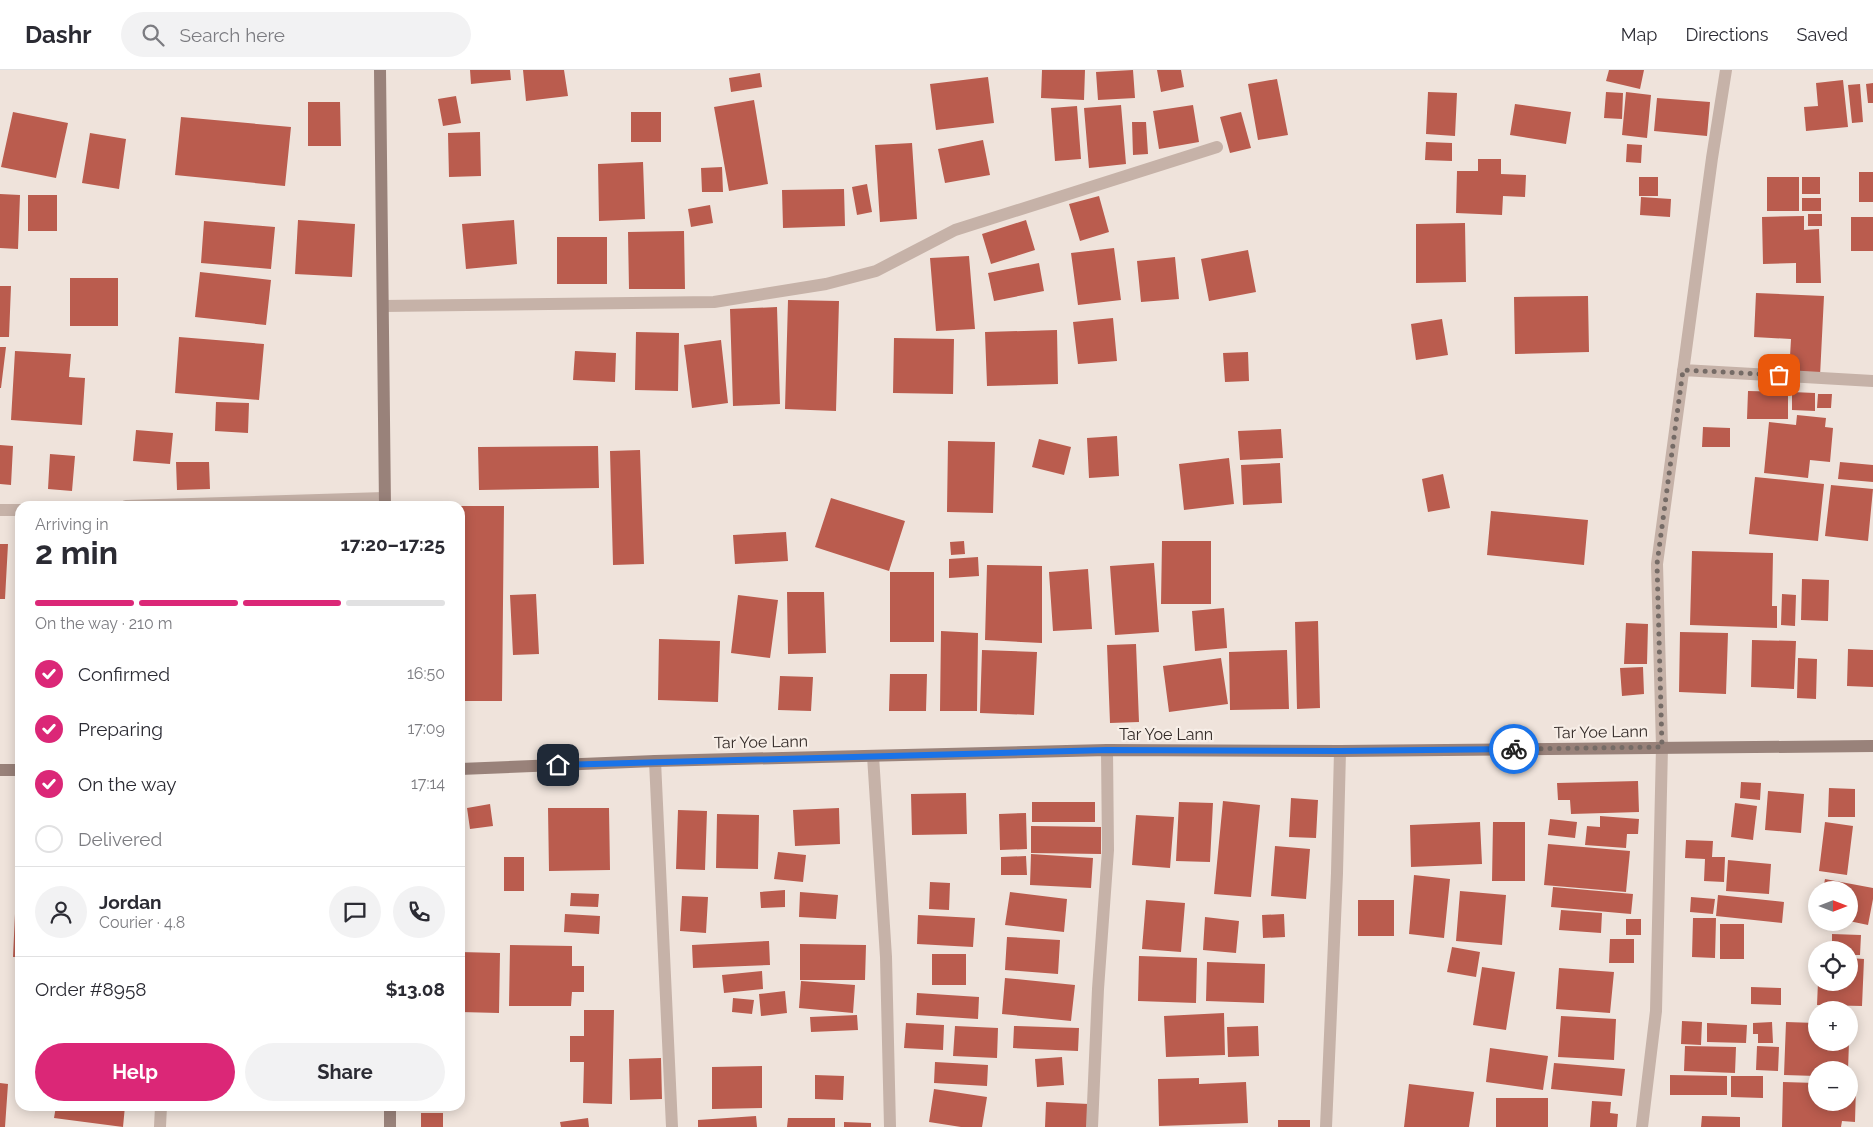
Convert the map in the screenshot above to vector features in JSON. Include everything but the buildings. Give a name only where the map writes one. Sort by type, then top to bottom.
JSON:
[{"type":"main road","points":[[380,70],[384,501]]},
{"type":"main road","name":"Tar Yoe Lann","points":[[465,769],[655,761],[1107,750],[1340,751],[1873,746]]},
{"type":"main road","points":[[0,770],[15,770]]},
{"type":"main road","points":[[390,1111],[390,1127]]},
{"type":"street","points":[[1642,1127],[1656,1011],[1662,747],[1657,564],[1710,167],[1726,70]]},
{"type":"street","points":[[383,306],[714,302],[826,284],[876,271],[956,230],[1217,147]]},
{"type":"street","points":[[1683,370],[1873,380]]},
{"type":"street","points":[[0,510],[15,510]]},
{"type":"street","points":[[1092,1127],[1098,989],[1108,850],[1107,750]]},
{"type":"street","points":[[1326,1127],[1337,873],[1340,751]]},
{"type":"street","points":[[873,756],[886,957],[890,1127]]},
{"type":"street","points":[[655,761],[672,1127]]},
{"type":"street","points":[[160,1127],[161,1111]]},
{"type":"way so far","points":[[1514,749],[1662,747],[1657,564],[1683,370],[1779,375]]},
{"type":"route","points":[[558,765],[1107,750],[1340,751],[1514,749]]}]
